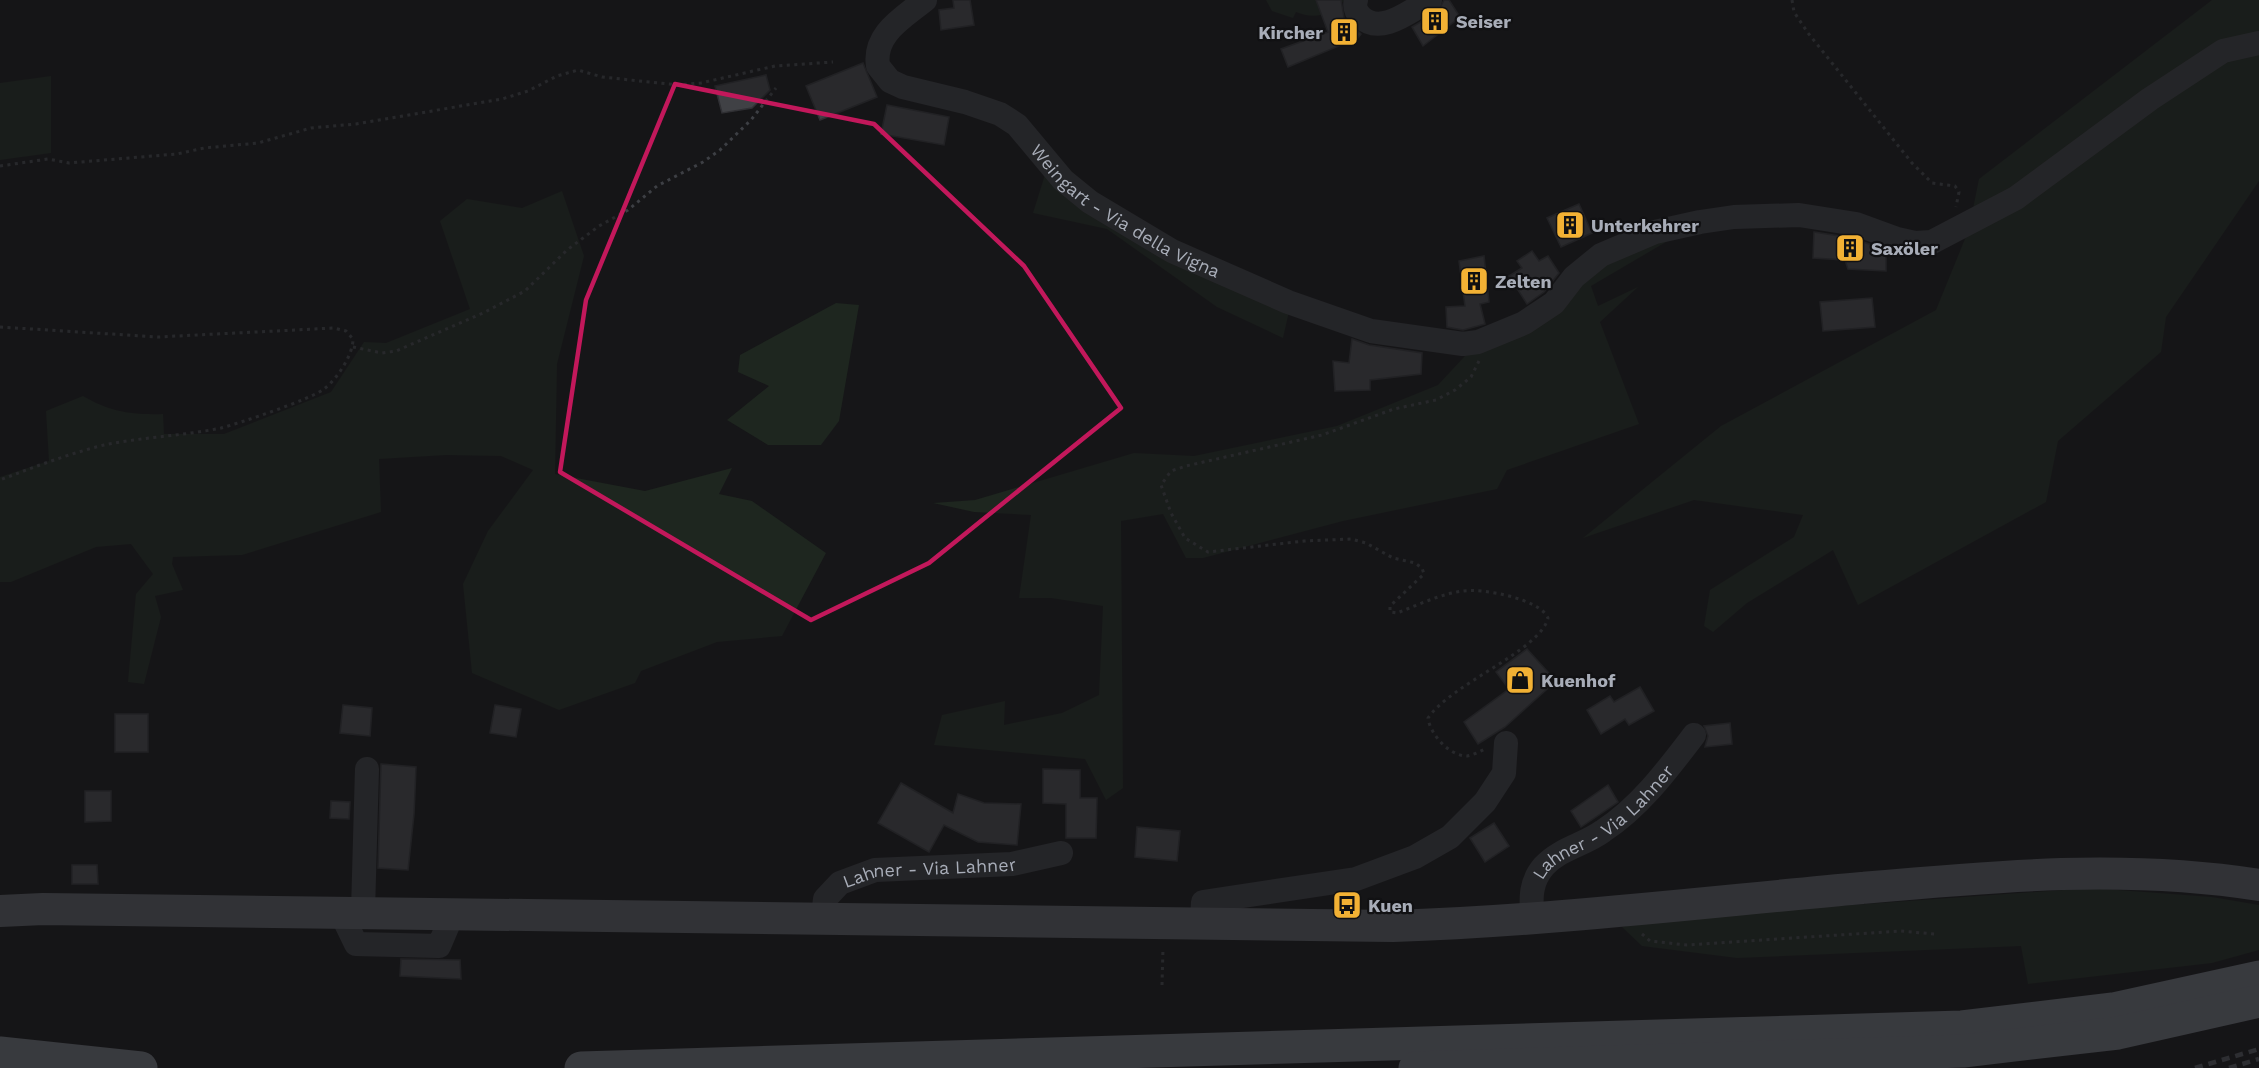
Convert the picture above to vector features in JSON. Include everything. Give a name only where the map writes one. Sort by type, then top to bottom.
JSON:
[{"type":"highway","points":[[581,1068],[1962,1027],[2113,1009],[2259,977]]},
{"type":"highway","points":[[1415,1068],[1963,1051],[2118,1033],[2259,1001]]},
{"type":"highway","points":[[0,1053],[141,1068]]},
{"type":"main road","points":[[0,911],[43,909],[351,911],[1393,926],[1532,918],[2003,876],[2087,872],[2158,873],[2259,885]]},
{"type":"street","name":"Weingart - Via della Vigna","points":[[925,0],[887,32],[878,44],[878,66],[891,81],[1000,114],[1017,125],[1063,180],[1090,202],[1182,256],[1288,302],[1371,331],[1448,343],[1478,342]]},
{"type":"street","points":[[1356,0],[1354,6],[1359,16],[1370,24],[1379,25],[1430,0]]},
{"type":"street","points":[[1478,342],[1524,323],[1554,303],[1575,277],[1600,255],[1655,232],[1700,222],[1734,217],[1799,215],[1856,224],[1915,243],[1932,242],[2016,198],[2150,99],[2223,51],[2259,43]]},
{"type":"street","name":"Lahner - Via Lahner","points":[[1532,918],[1530,890],[1544,867],[1566,849],[1603,832],[1642,799],[1694,735]]},
{"type":"street","points":[[1202,923],[1203,902],[1356,879],[1415,857],[1450,837],[1485,802],[1504,773],[1506,743]]},
{"type":"street","points":[[351,911],[367,769]]},
{"type":"street","name":"Lahner - Via Lahner","points":[[823,918],[825,899],[840,883],[875,870],[1012,864],[1061,853]]},
{"type":"path","points":[[1792,0],[1794,12],[1808,33],[1912,163],[1932,183],[1955,186],[1959,192],[1957,206],[1952,213]]},
{"type":"path","points":[[0,166],[48,159],[69,163],[177,154],[204,148],[258,143],[311,128],[356,124],[502,99],[528,91],[557,76],[578,70],[602,77],[678,85],[701,83],[775,66],[833,62]]},
{"type":"path","points":[[353,347],[382,353],[396,351],[483,313],[525,291],[567,250],[599,226],[628,210],[657,186],[704,162],[720,150],[751,120],[776,88]]},
{"type":"path","points":[[0,327],[158,338],[334,328],[346,331],[353,339],[353,347],[332,380],[324,389],[309,396],[222,428],[88,449],[0,480]]},
{"type":"path","points":[[1478,342],[1480,357],[1471,377],[1455,390],[1436,400],[1394,409],[1322,435],[1186,466],[1171,471],[1161,485],[1171,513],[1185,538],[1208,552],[1304,541],[1351,539],[1366,543],[1393,558],[1415,563],[1422,568],[1424,574],[1390,606],[1390,612],[1397,613],[1465,590],[1484,592],[1539,606],[1548,618],[1539,636],[1456,692],[1433,710],[1428,718],[1429,726],[1436,737],[1450,751],[1464,756],[1506,743]]},
{"type":"path","points":[[1628,909],[1637,930],[1650,941],[1687,945],[1900,931],[1935,934]]},
{"type":"path","points":[[1162,985],[1164,923]]},
{"type":"highlighted area","points":[[675,84],[874,124],[1024,266],[1121,408],[929,563],[811,620],[560,472],[586,300]]},
{"type":"shaded area","points":[[1266,0],[1346,0],[1317,16],[1296,12],[1293,18],[1272,11]]},
{"type":"shaded area","points":[[2212,0],[2259,0],[2259,181],[2166,317],[2161,352],[2058,441],[2046,502],[1858,605],[1833,550],[1747,603],[1713,632],[1704,626],[1710,590],[1794,537],[1803,515],[1694,500],[1583,538],[1721,426],[1936,310],[1969,229],[1979,179]]},
{"type":"shaded area","points":[[51,76],[51,153],[0,160],[0,83]]},
{"type":"shaded area","points":[[1048,165],[1163,242],[1292,298],[1283,338],[1217,307],[1107,229],[1033,213]]},
{"type":"shaded area","points":[[562,191],[584,256],[557,364],[555,474],[645,491],[732,468],[719,494],[752,501],[826,553],[782,636],[717,642],[641,671],[635,683],[559,710],[472,673],[463,584],[488,531],[533,470],[501,456],[446,455],[379,459],[381,512],[242,555],[173,557],[172,564],[183,590],[155,596],[161,617],[144,684],[128,682],[136,594],[153,574],[131,544],[96,547],[11,582],[0,582],[0,477],[49,461],[46,411],[83,396],[103,406],[121,411],[163,414],[164,434],[224,434],[331,392],[364,342],[386,343],[470,309],[440,221],[467,199],[522,208]]},
{"type":"shaded area","points":[[1700,222],[1591,286],[1598,306],[1638,287],[1600,322],[1639,424],[1507,470],[1497,489],[1343,521],[1203,558],[1186,558],[1163,514],[1121,521],[1123,788],[1106,800],[1085,759],[934,745],[942,715],[1005,701],[1004,725],[1062,713],[1099,695],[1103,606],[1051,598],[1019,598],[1031,515],[974,512],[933,503],[975,500],[1134,453],[1194,456],[1337,426],[1438,385],[1478,342],[1574,277]]},
{"type":"shaded area","points":[[836,303],[859,305],[839,421],[821,445],[768,445],[727,420],[769,386],[738,372],[740,355]]},
{"type":"shaded area","points":[[2091,888],[2212,897],[2259,905],[2259,950],[2212,963],[2028,984],[2021,946],[1737,958],[1642,946],[1622,927],[1671,918]]},
{"type":"building","points":[[953,0],[970,0],[974,25],[941,30],[939,10],[954,8]]},
{"type":"building","points":[[1316,0],[1341,0],[1344,18],[1361,34],[1358,38],[1288,67],[1281,49],[1328,32]]},
{"type":"building","name":"Seiser","points":[[1444,0],[1449,0],[1460,17],[1423,46],[1412,27],[1438,12]]},
{"type":"building","points":[[863,63],[877,97],[820,120],[806,86]]},
{"type":"building","points":[[766,75],[770,90],[752,108],[722,113],[715,86]]},
{"type":"building","points":[[887,105],[949,117],[944,145],[881,134]]},
{"type":"building","name":"Unterkehrer","points":[[1579,204],[1592,233],[1561,247],[1547,218]]},
{"type":"building","name":"Saxöler","points":[[1814,232],[1852,238],[1886,250],[1886,271],[1848,269],[1845,260],[1813,258]]},
{"type":"building","points":[[1532,251],[1539,261],[1548,256],[1559,273],[1544,292],[1527,304],[1509,276],[1522,268],[1517,261]]},
{"type":"building","name":"Zelten","points":[[1484,256],[1489,302],[1480,304],[1485,324],[1463,330],[1447,327],[1446,307],[1465,306],[1459,261]]},
{"type":"building","points":[[1872,298],[1875,327],[1823,331],[1820,302]]},
{"type":"building","points":[[1352,339],[1369,345],[1422,353],[1421,374],[1370,380],[1370,390],[1335,391],[1333,361],[1349,363]]},
{"type":"building","points":[[1527,649],[1556,681],[1505,727],[1478,744],[1464,722],[1509,689],[1496,672]]},
{"type":"building","points":[[1640,687],[1654,711],[1629,725],[1625,719],[1601,734],[1587,710],[1610,696],[1614,702]]},
{"type":"building","points":[[343,705],[372,708],[370,736],[340,733]]},
{"type":"building","points":[[495,705],[521,709],[516,737],[490,733]]},
{"type":"building","points":[[115,714],[148,714],[148,752],[115,752]]},
{"type":"building","points":[[1730,723],[1732,744],[1705,747],[1708,736],[1704,726]]},
{"type":"building","points":[[381,764],[416,767],[408,870],[378,868]]},
{"type":"building","points":[[1043,769],[1080,770],[1080,798],[1097,798],[1096,838],[1066,838],[1066,804],[1043,803]]},
{"type":"building","points":[[901,783],[953,813],[958,794],[984,803],[1021,804],[1017,845],[978,842],[944,825],[929,852],[878,823]]},
{"type":"building","points":[[1608,785],[1618,802],[1581,827],[1571,811]]},
{"type":"building","points":[[85,791],[111,791],[111,821],[85,822]]},
{"type":"building","points":[[331,801],[350,802],[349,819],[330,818]]},
{"type":"building","points":[[1494,823],[1509,846],[1485,862],[1470,838]]},
{"type":"building","points":[[1137,827],[1180,831],[1177,861],[1135,857]]},
{"type":"building","points":[[72,865],[97,865],[98,884],[72,884]]},
{"type":"building","points":[[401,959],[460,960],[461,979],[400,976]]},
{"type":"railway","points":[[2195,1068],[2259,1049]]},
{"type":"railway","points":[[2229,1068],[2259,1059]]},
{"type":"place","name":"Seiser","points":[[1435,21]]},
{"type":"place","name":"Kircher","points":[[1344,32]]},
{"type":"place","name":"Unterkehrer","points":[[1570,225]]},
{"type":"place","name":"Saxöler","points":[[1850,248]]},
{"type":"place","name":"Zelten","points":[[1474,281]]},
{"type":"place","name":"Kuenhof","points":[[1520,680]]},
{"type":"place","name":"Kuen","points":[[1347,905]]}]
